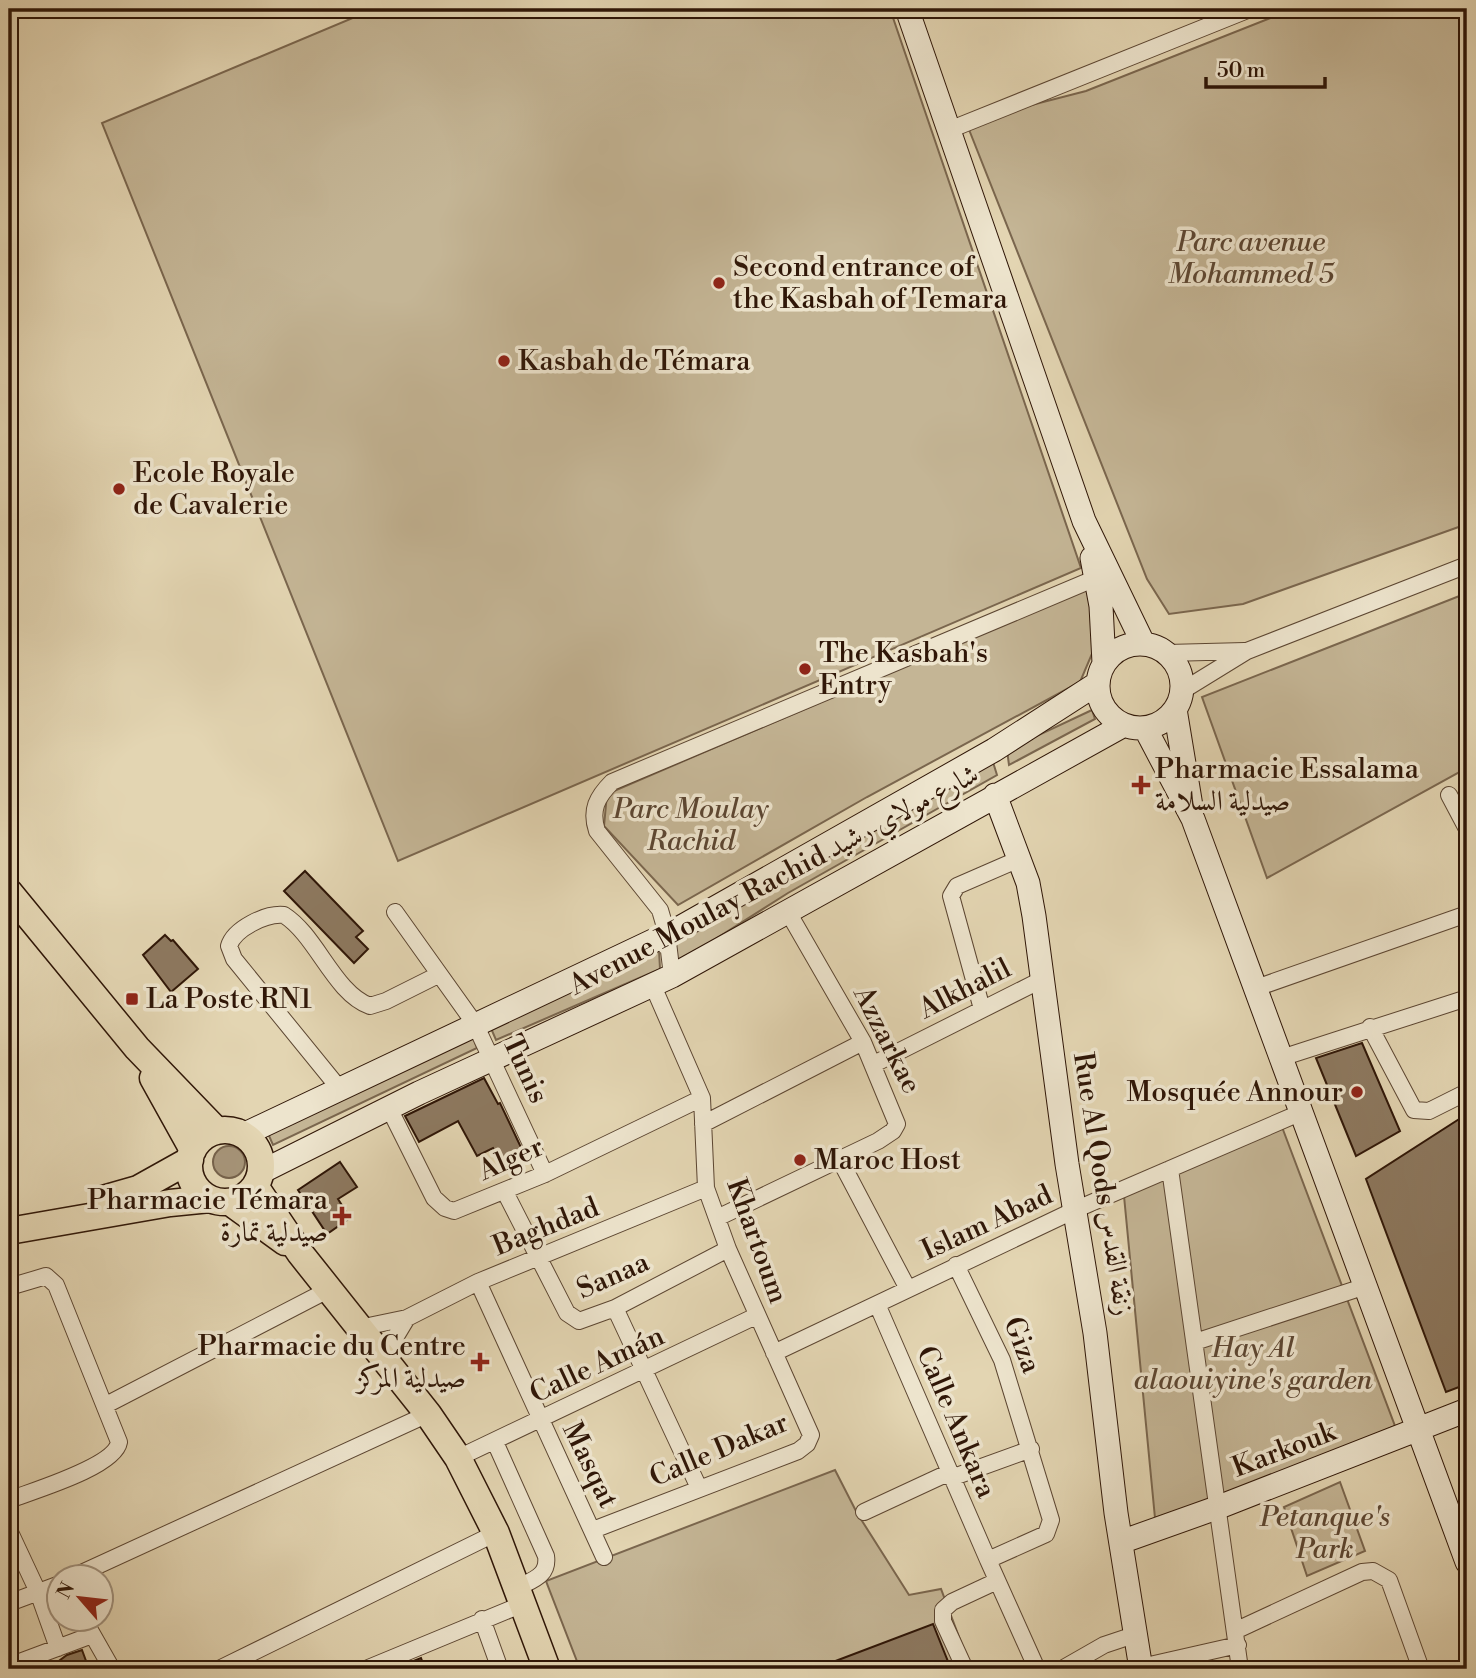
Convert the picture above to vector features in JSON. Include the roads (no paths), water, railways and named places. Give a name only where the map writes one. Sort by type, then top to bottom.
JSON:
[{"type":"main road","points":[[907,9],[1084,521],[1143,643]]},
{"type":"main road","points":[[1084,521],[1096,578],[1101,704],[1107,713],[1134,727],[1193,819],[1420,1429],[1462,1528],[1467,1562]]},
{"type":"main road","points":[[1101,673],[1120,648],[1143,643],[1167,653],[1182,677],[1179,700],[1193,819]]},
{"type":"main road","name":"Avenue Moulay Rachid شارع مولاي رشيد","points":[[243,1135],[667,934],[995,750],[1101,673]]},
{"type":"main road","points":[[1134,727],[1167,719],[1179,700]]},
{"type":"main road","name":"Avenue Moulay Rachid شارع مولاي رشيد","points":[[258,1179],[389,1108],[663,981],[1003,791],[1134,727]]},
{"type":"main road","name":"Rue Al Qods زنقة القدس","points":[[995,750],[1019,859],[1028,883],[1141,1668]]},
{"type":"main road","points":[[9,892],[137,1048],[217,1131],[243,1135],[258,1151],[258,1179],[299,1253],[428,1414],[458,1458],[496,1533],[547,1669]]},
{"type":"main road","points":[[137,1048],[191,1155],[193,1183],[299,1253]]},
{"type":"main road","points":[[9,1219],[126,1194],[191,1155],[199,1141],[217,1131]]},
{"type":"main road","points":[[9,1231],[170,1203],[220,1201],[249,1194],[258,1179]]},
{"type":"main road","name":"Karkouk","points":[[1121,1542],[1220,1507],[1467,1410]]},
{"type":"street","points":[[949,130],[1250,9]]},
{"type":"street","points":[[1179,700],[1247,651],[1467,565]]},
{"type":"street","name":"Khartoum","points":[[807,1423],[727,1249],[706,1188],[702,1098],[663,981],[667,934],[660,910],[597,831],[593,818],[595,806],[601,793],[612,782],[1096,578]]},
{"type":"street","points":[[1167,653],[1247,651]]},
{"type":"street","points":[[1449,795],[1467,829]]},
{"type":"street","points":[[982,1009],[951,896],[957,886],[1019,859]]},
{"type":"street","name":"Tunis","points":[[395,912],[475,1024],[545,1174]]},
{"type":"street","name":"Azzarkae","points":[[717,1217],[840,1160],[890,1134],[897,1124],[863,1042],[788,912]]},
{"type":"street","points":[[1256,988],[1467,914]]},
{"type":"street","points":[[339,1088],[234,959],[229,946],[234,936],[264,918],[284,915],[298,926],[347,987],[369,1006],[387,1001],[438,975]]},
{"type":"street","name":"Alkhalil","points":[[874,1064],[1043,979]]},
{"type":"street","points":[[1281,1058],[1370,1027],[1467,998]]},
{"type":"street","points":[[1370,1027],[1414,1110],[1429,1111],[1467,1092]]},
{"type":"street","points":[[703,1124],[863,1042]]},
{"type":"street","name":"Alger","points":[[389,1108],[434,1198],[445,1208],[463,1210],[545,1174],[702,1098]]},
{"type":"street","name":"Islam Abad","points":[[774,1353],[1077,1209],[1301,1112]]},
{"type":"street","points":[[840,1160],[908,1289]]},
{"type":"street","points":[[1170,1169],[1220,1507],[1240,1669]]},
{"type":"street","name":"Baghdad","points":[[359,1328],[407,1318],[478,1282],[706,1188]]},
{"type":"street","name":"Sanaa","points":[[505,1192],[567,1313],[574,1320],[590,1320],[727,1249]]},
{"type":"street","name":"Giza","points":[[956,1265],[989,1329],[1031,1448],[1051,1520],[1050,1530],[988,1560]]},
{"type":"street","points":[[9,1287],[46,1276],[57,1285],[119,1442],[112,1456],[9,1500]]},
{"type":"street","name":"Masqat","points":[[478,1282],[604,1557]]},
{"type":"street","points":[[1195,1342],[1366,1286]]},
{"type":"street","points":[[106,1405],[328,1290]]},
{"type":"street","name":"Calle Ankara","points":[[877,1304],[949,1476],[1037,1669]]},
{"type":"street","points":[[615,1308],[642,1372],[699,1488]]},
{"type":"street","name":"Calle Amán","points":[[458,1458],[540,1421],[756,1315]]},
{"type":"street","points":[[383,1358],[407,1318]]},
{"type":"street","points":[[107,1562],[428,1414]]},
{"type":"street","name":"Calle Dakar","points":[[593,1530],[804,1448],[811,1435],[807,1423]]},
{"type":"street","points":[[367,1669],[482,1619],[520,1596],[541,1576],[548,1564],[547,1556],[495,1442]]},
{"type":"street","points":[[864,1511],[949,1476],[1031,1448]]},
{"type":"street","points":[[9,1530],[38,1592],[58,1648]]},
{"type":"street","points":[[219,1669],[496,1533]]},
{"type":"street","points":[[1141,1668],[1237,1638],[1362,1572],[1373,1571],[1389,1580],[1421,1669]]},
{"type":"street","points":[[965,1669],[943,1622],[943,1610],[952,1602],[997,1581]]},
{"type":"street","points":[[9,1603],[46,1589]]},
{"type":"street","points":[[482,1619],[500,1669]]},
{"type":"street","points":[[9,1666],[92,1634],[112,1669]]},
{"type":"street","points":[[1062,1669],[1104,1645],[1137,1634]]},
{"type":"place","name":"Second entrance of the Kasbah of Temara","points":[[719,283]]},
{"type":"place","name":"Kasbah de Témara","points":[[504,361]]},
{"type":"place","name":"Ecole Royale de Cavalerie","points":[[119,489]]},
{"type":"place","name":"The Kasbah's Entry","points":[[805,669]]},
{"type":"place","name":"Pharmacie Essalama صيدلية السلامة","points":[[1141,785]]},
{"type":"place","name":"La Poste RN1","points":[[132,999]]},
{"type":"place","name":"Mosquée Annour","points":[[1357,1092]]},
{"type":"place","name":"Maroc Host","points":[[800,1160]]},
{"type":"place","name":"Pharmacie Témara صيدلية تمارة","points":[[342,1216]]},
{"type":"place","name":"Pharmacie du Centre صيدلية المركز","points":[[480,1362]]},
{"type":"park label","name":"Parc avenue Mohammed 5","points":[[1251,258]]},
{"type":"park label","name":"Parc Moulay Rachid","points":[[691,825]]},
{"type":"park label","name":"Hay Al alaouiyine's garden","points":[[1253,1364]]},
{"type":"park label","name":"Petanque's Park","points":[[1325,1533]]}]
